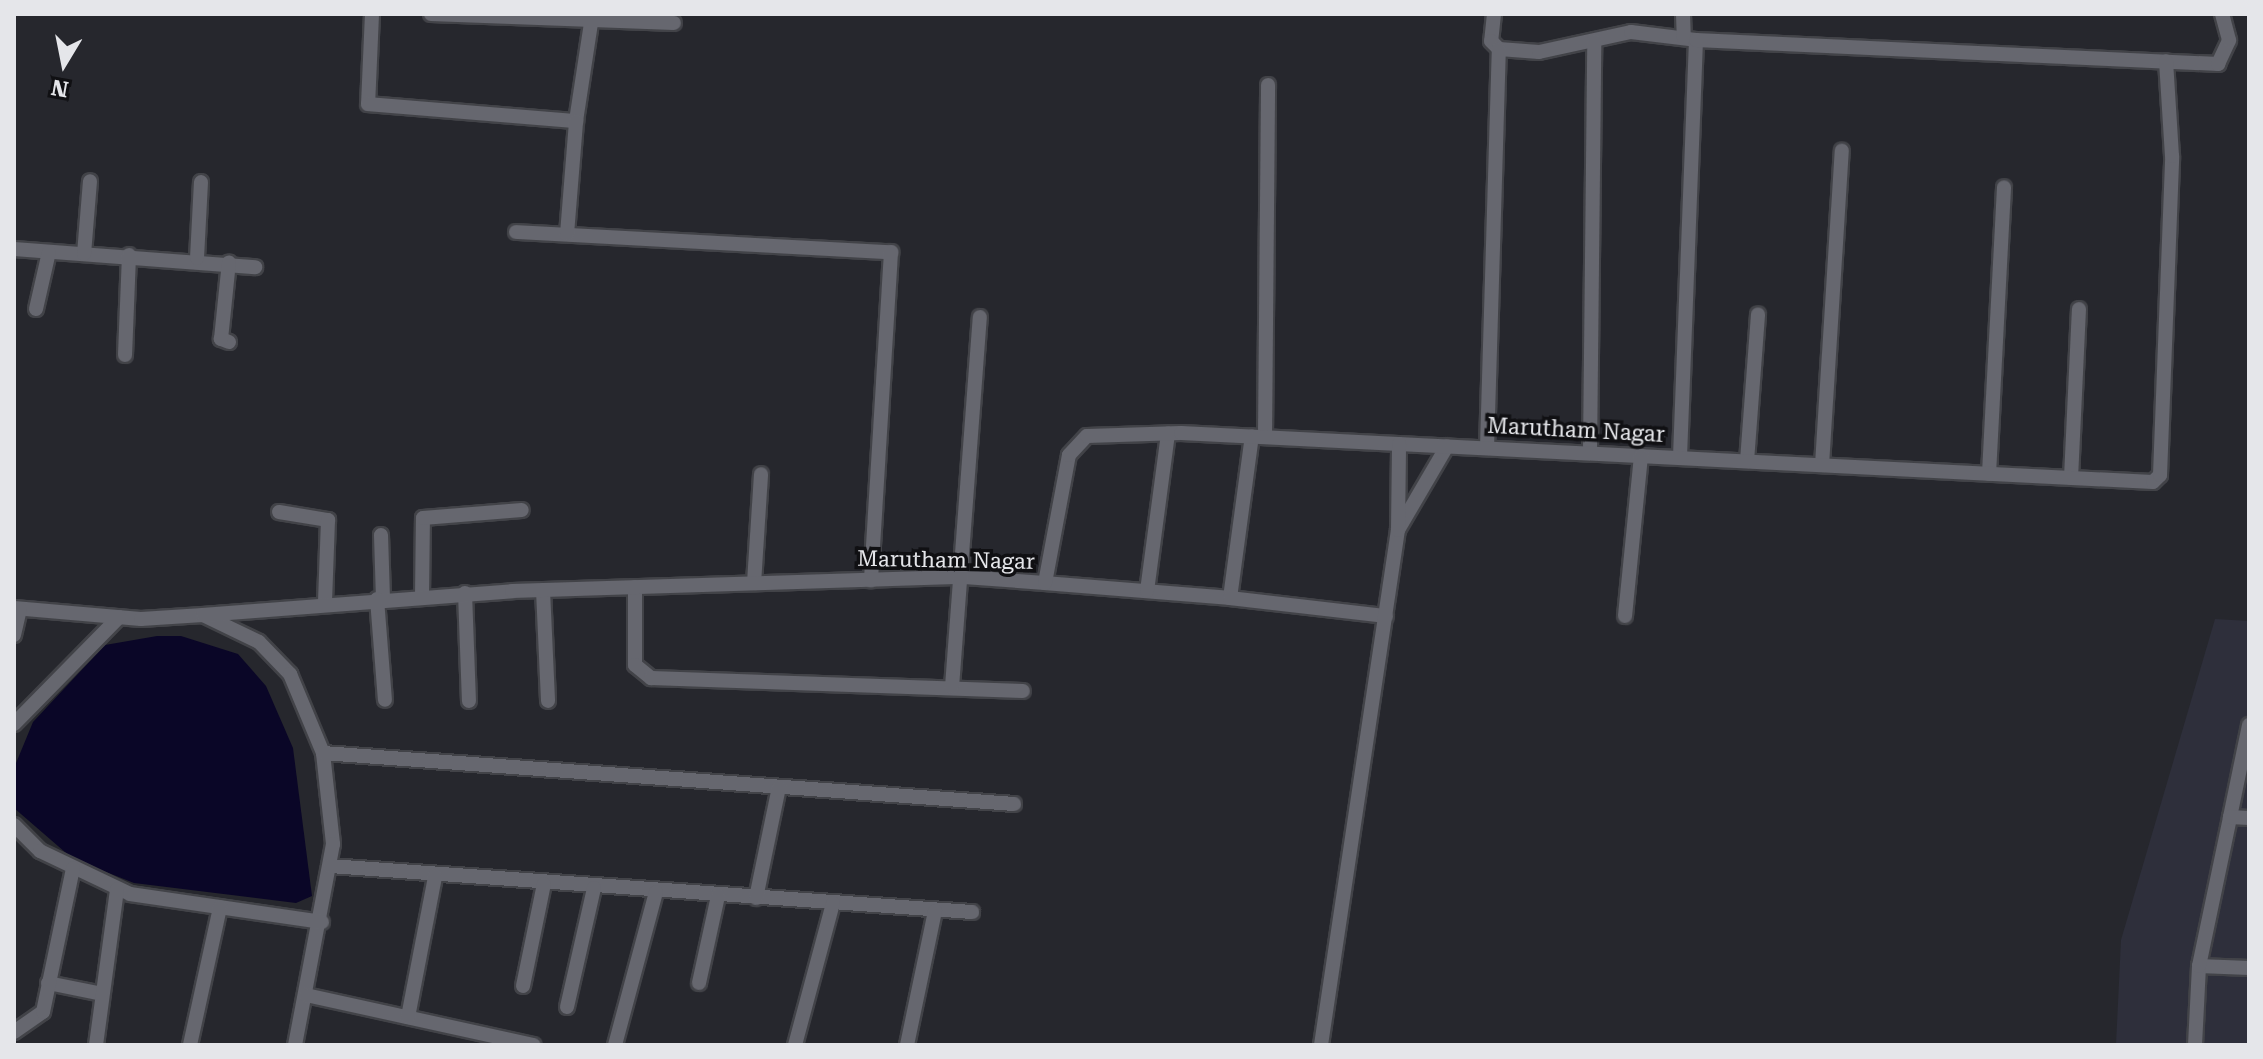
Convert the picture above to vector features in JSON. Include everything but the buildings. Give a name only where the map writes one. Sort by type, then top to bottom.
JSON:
[{"type":"street","points":[[372,14],[368,104],[576,121]]},
{"type":"street","points":[[431,14],[591,23],[674,23]]},
{"type":"street","points":[[1494,14],[1491,41],[1499,49],[1539,52],[1631,32],[1690,39],[2218,64],[2229,40],[2222,14]]},
{"type":"street","points":[[1680,458],[1690,39],[1683,14]]},
{"type":"street","points":[[567,234],[576,121],[591,23]]},
{"type":"street","points":[[1590,453],[1594,41]]},
{"type":"street","points":[[1487,448],[1499,49]]},
{"type":"street","name":"Marutham Nagar","points":[[17,609],[119,617],[203,615],[325,602],[543,590],[964,577],[1045,583],[1069,455],[1087,436],[1168,433],[1258,436],[2153,482],[2160,475],[2172,156],[2166,61]]},
{"type":"street","points":[[1230,598],[1258,436],[1268,85]]},
{"type":"street","points":[[1822,465],[1842,151]]},
{"type":"street","points":[[84,254],[90,181]]},
{"type":"street","points":[[197,258],[201,182]]},
{"type":"street","points":[[1989,474],[2004,187]]},
{"type":"street","points":[[516,232],[891,252],[871,580]]},
{"type":"street","points":[[14,249],[197,258],[255,267]]},
{"type":"street","points":[[36,309],[49,252]]},
{"type":"street","points":[[125,355],[129,255]]},
{"type":"street","points":[[229,262],[221,339],[229,342]]},
{"type":"street","points":[[2071,478],[2079,309]]},
{"type":"street","points":[[1747,461],[1758,314]]},
{"type":"street","points":[[952,687],[964,577],[980,317]]},
{"type":"street","points":[[1147,591],[1168,433]]},
{"type":"street","points":[[1321,1045],[1398,530],[1399,444]]},
{"type":"street","points":[[1398,530],[1447,446]]},
{"type":"street","points":[[1625,616],[1641,456]]},
{"type":"street","points":[[754,583],[761,474]]},
{"type":"street","points":[[422,596],[423,518],[522,510]]},
{"type":"street","points":[[279,512],[328,520],[325,602]]},
{"type":"street","points":[[381,535],[380,598],[385,700]]},
{"type":"street","points":[[1045,583],[1230,598],[1386,616]]},
{"type":"street","points":[[635,587],[635,665],[651,678],[1023,691]]},
{"type":"street","points":[[543,590],[548,701]]},
{"type":"street","points":[[465,593],[469,701]]},
{"type":"street","points":[[14,635],[17,609]]},
{"type":"street","points":[[203,615],[259,642],[290,674],[323,753],[330,866],[322,922],[295,1045]]},
{"type":"street","points":[[14,724],[119,617]]},
{"type":"street","points":[[2195,1045],[2199,966],[2249,725]]},
{"type":"street","points":[[323,753],[1014,804]]},
{"type":"street","points":[[756,898],[779,787]]},
{"type":"street","points":[[2230,817],[2249,818]]},
{"type":"street","points":[[14,825],[40,851],[117,889],[322,922]]},
{"type":"street","points":[[330,866],[435,877],[972,912]]},
{"type":"street","points":[[14,1032],[43,1012],[73,868]]},
{"type":"street","points":[[408,1017],[435,877]]},
{"type":"street","points":[[523,986],[544,884]]},
{"type":"street","points":[[567,1007],[594,888]]},
{"type":"street","points":[[96,1045],[117,889]]},
{"type":"street","points":[[615,1045],[656,892]]},
{"type":"street","points":[[699,983],[718,896]]},
{"type":"street","points":[[795,1045],[833,903]]},
{"type":"street","points":[[190,1045],[220,907]]},
{"type":"street","points":[[907,1045],[935,911]]},
{"type":"street","points":[[2199,966],[2249,968]]},
{"type":"street","points":[[48,983],[102,994]]},
{"type":"street","points":[[306,995],[534,1045]]},
{"type":"shaded area","points":[[2215,619],[2249,621],[2249,1045],[2116,1045],[2121,940]]},
{"type":"shaded area","points":[[157,636],[181,636],[238,654],[266,686],[293,748],[312,896],[296,903],[134,883],[73,859],[14,808],[14,768],[33,722],[105,645]]}]
